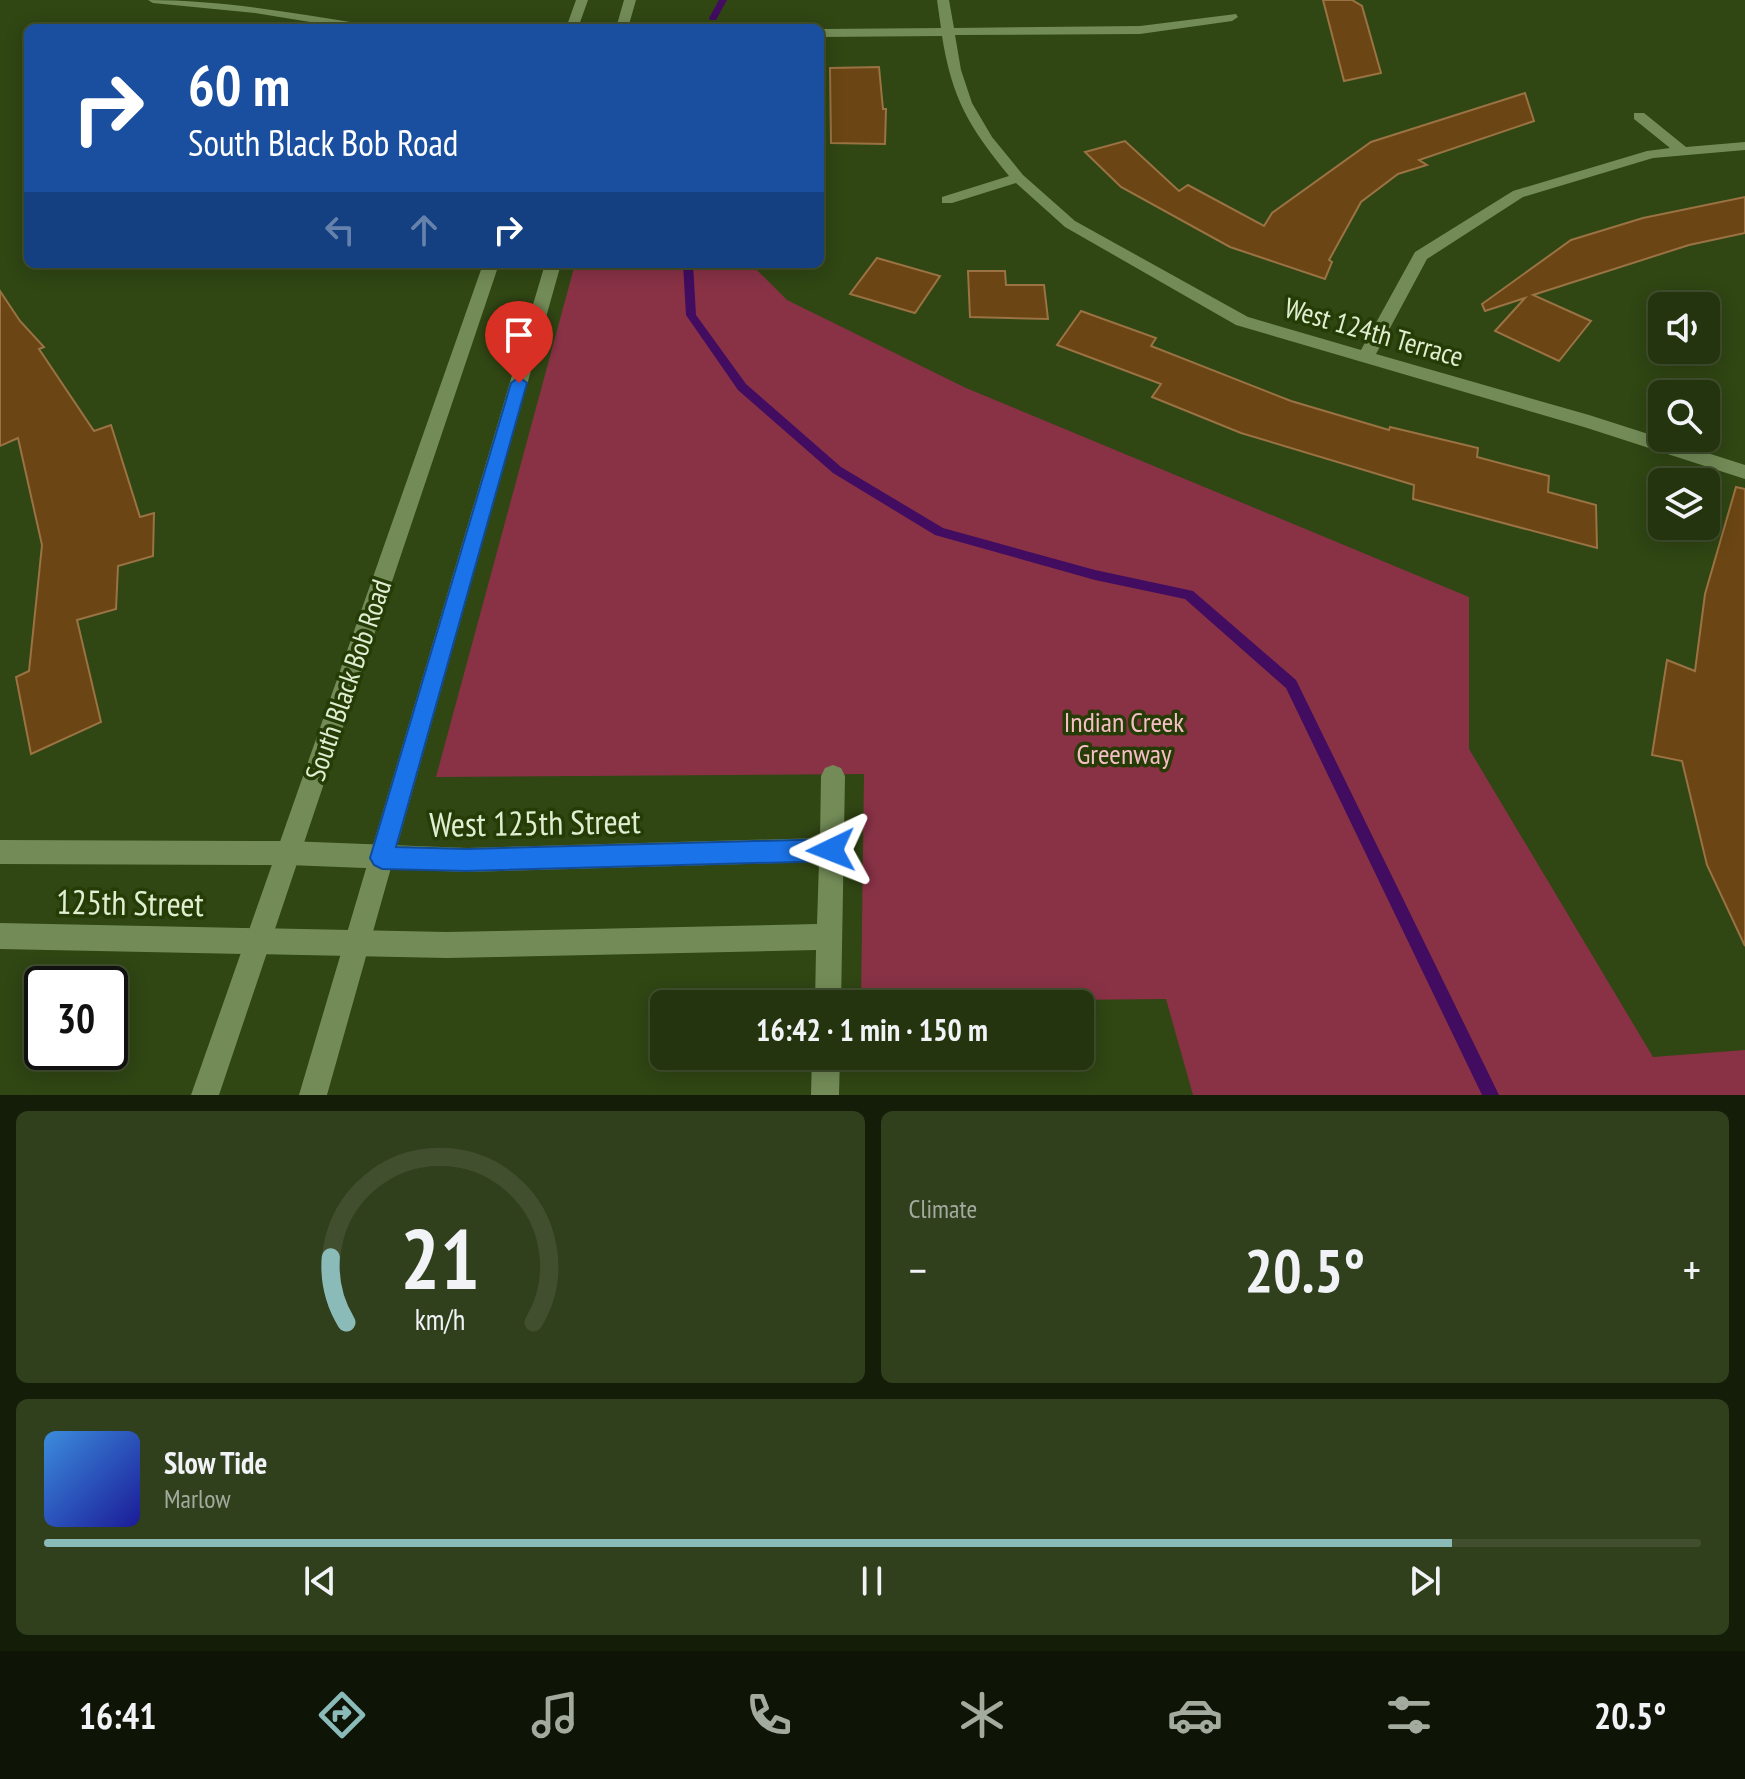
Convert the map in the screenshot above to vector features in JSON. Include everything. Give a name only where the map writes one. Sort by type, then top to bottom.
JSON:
[{"type":"street","points":[[573,24],[582,0]]},
{"type":"street","points":[[623,24],[630,0]]},
{"type":"street","name":"West 124th Terrace","points":[[943,0],[954,70],[965,103],[986,139],[1018,178],[1070,224],[1242,321],[1589,422],[1745,472]]},
{"type":"street","points":[[824,33],[1140,30],[1232,17]]},
{"type":"street","points":[[1639,116],[1682,151]]},
{"type":"street","points":[[1366,357],[1421,256],[1518,194],[1652,154],[1745,146]]},
{"type":"street","points":[[947,200],[1018,178]]},
{"type":"street","name":"South Black Bob Road","points":[[205,1095],[490,268]]},
{"type":"street","points":[[313,1095],[552,268]]},
{"type":"street","points":[[828,990],[833,776]]},
{"type":"street","name":"West 125th Street","points":[[0,852],[288,853],[467,860],[831,850]]},
{"type":"street","name":"125th Street","points":[[0,936],[259,940]]},
{"type":"street","points":[[259,940],[447,945],[829,937]]},
{"type":"street","points":[[825,1095],[826,1070]]},
{"type":"lane","points":[[153,0],[255,10],[343,24]]},
{"type":"green space","name":"Indian Creek Greenway","points":[[574,268],[755,268],[787,300],[966,388],[1469,597],[1469,749],[1653,1057],[1745,1050],[1745,1095],[1193,1095],[1166,999],[1094,1000],[1094,990],[861,990],[864,774],[436,777]]},
{"type":"building","points":[[1323,0],[1352,0],[1362,6],[1381,73],[1344,81]]},
{"type":"building","points":[[879,67],[883,109],[886,109],[885,144],[831,143],[830,68]]},
{"type":"building","points":[[1525,93],[1534,121],[1419,160],[1427,165],[1398,174],[1361,202],[1329,260],[1332,262],[1325,279],[1230,247],[1121,187],[1085,152],[1125,141],[1179,191],[1188,185],[1264,226],[1272,213],[1371,142]]},
{"type":"building","points":[[1745,197],[1745,233],[1689,245],[1533,295],[1591,321],[1559,361],[1495,331],[1525,298],[1485,311],[1482,304],[1571,240],[1643,218]]},
{"type":"building","points":[[877,258],[940,276],[915,313],[850,294]]},
{"type":"building","points":[[968,271],[1005,271],[1006,285],[1044,285],[1048,319],[970,317]]},
{"type":"building","points":[[0,291],[20,321],[44,347],[39,349],[94,431],[111,425],[140,517],[154,513],[153,556],[118,566],[116,609],[77,620],[101,722],[31,754],[16,677],[29,671],[42,545],[18,438],[0,446]]},
{"type":"building","points":[[1081,311],[1156,338],[1151,346],[1291,401],[1389,430],[1390,427],[1478,448],[1477,457],[1549,476],[1548,492],[1596,505],[1597,548],[1413,499],[1414,485],[1241,433],[1152,397],[1161,384],[1057,345]]},
{"type":"building","points":[[1736,487],[1745,489],[1745,946],[1707,865],[1682,761],[1652,755],[1667,660],[1695,671],[1705,594]]},
{"type":"waterway","points":[[713,18],[723,0]]},
{"type":"waterway","points":[[688,268],[691,315],[742,387],[837,470],[939,532],[1095,575],[1189,595],[1291,684],[1491,1095]]},
{"type":"route","points":[[519,383],[382,858],[467,860],[831,850]]}]
